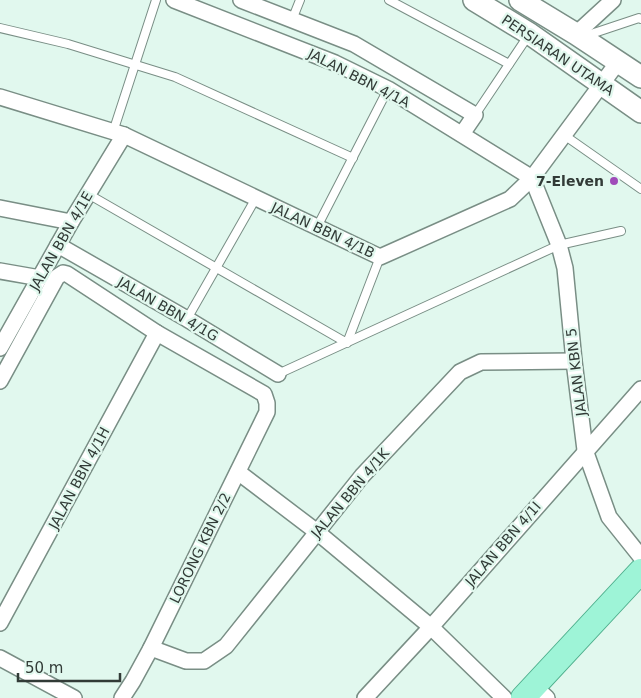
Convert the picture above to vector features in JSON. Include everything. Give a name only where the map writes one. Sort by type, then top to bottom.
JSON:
[{"type":"main road","name":"PERSIARAN UTAMA","points":[[474,0],[530,34],[641,112]]},
{"type":"main road","name":"PERSIARAN UTAMA","points":[[520,0],[641,77]]},
{"type":"main road","points":[[535,694],[641,571]]},
{"type":"street","name":"JALAN BBN 4/1A","points":[[174,0],[335,63],[388,90],[532,178]]},
{"type":"street","points":[[241,0],[354,44],[475,115],[462,134]]},
{"type":"street","points":[[578,36],[614,0]]},
{"type":"street","points":[[284,42],[292,20]]},
{"type":"street","name":"JALAN BBN 4/1B","points":[[0,97],[118,134],[380,257],[510,199],[532,178],[618,62]]},
{"type":"street","name":"JALAN BBN 4/1E","points":[[0,348],[88,194],[118,134]]},
{"type":"street","name":"JALAN KBN 5","points":[[532,178],[559,245],[565,268],[585,450],[609,516],[641,557]]},
{"type":"street","points":[[0,208],[71,222]]},
{"type":"street","name":"JALAN BBN 4/1G","points":[[58,245],[278,374]]},
{"type":"street","points":[[0,271],[40,278]]},
{"type":"street","points":[[0,381],[57,277],[62,273],[67,274],[157,333]]},
{"type":"street","name":"LORONG KBN 2/2","points":[[122,698],[151,648],[268,412],[264,394],[157,333]]},
{"type":"street","name":"JALAN BBN 4/1H","points":[[0,624],[157,333]]},
{"type":"street","name":"JALAN BBN 4/1K","points":[[151,648],[186,660],[204,660],[226,646],[362,476],[460,372],[481,362],[574,361]]},
{"type":"street","name":"JALAN BBN 4/1I","points":[[365,698],[431,627],[585,450],[641,389]]},
{"type":"street","points":[[238,472],[317,532],[431,627],[504,698]]},
{"type":"street","points":[[0,658],[74,698]]},
{"type":"lane","points":[[118,134],[135,65],[156,0]]},
{"type":"lane","points":[[292,20],[300,0]]},
{"type":"lane","points":[[389,0],[509,64]]},
{"type":"lane","points":[[578,36],[641,19]]},
{"type":"lane","points":[[0,28],[68,44],[175,77],[353,158]]},
{"type":"lane","points":[[475,115],[530,34]]},
{"type":"lane","points":[[317,227],[388,90]]},
{"type":"lane","points":[[564,135],[641,189]]},
{"type":"lane","points":[[88,194],[347,342]]},
{"type":"lane","points":[[187,319],[256,198]]},
{"type":"lane","points":[[278,374],[559,245],[621,231]]},
{"type":"lane","points":[[347,342],[380,257]]},
{"type":"place","name":"7-Eleven","points":[[614,181]]}]
